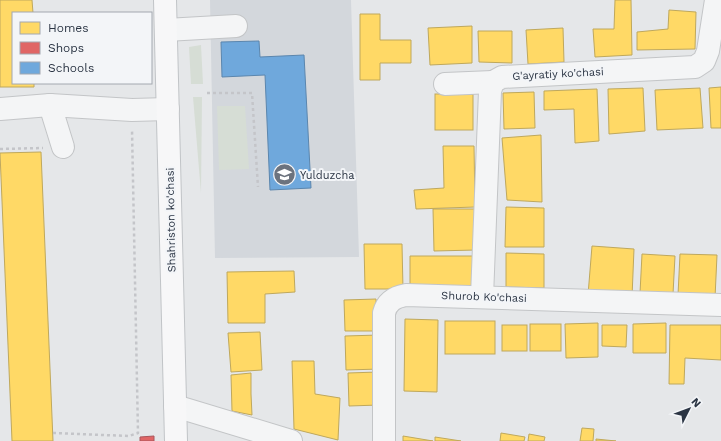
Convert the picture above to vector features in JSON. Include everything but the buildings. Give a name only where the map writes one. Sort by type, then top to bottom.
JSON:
[{"type":"main road","name":"Shahriston ko'chasi","points":[[165,0],[176,441]]},
{"type":"street","name":"G'ayratiy ko'chasi","points":[[445,84],[493,82],[502,77],[695,67],[704,61],[708,51],[716,0]]},
{"type":"street","points":[[166,30],[236,26]]},
{"type":"street","points":[[482,297],[490,91],[493,82]]},
{"type":"street","points":[[0,109],[50,105],[132,110],[168,109]]},
{"type":"street","points":[[50,105],[63,147]]},
{"type":"street","name":"Shurob Ko'chasi","points":[[384,441],[384,313],[386,306],[396,297],[406,295],[721,305]]},
{"type":"street","points":[[175,406],[292,441]]},
{"type":"path","points":[[207,93],[252,93],[258,187]]},
{"type":"path","points":[[53,433],[129,436],[138,433],[132,110]]},
{"type":"path","points":[[0,149],[63,147]]},
{"type":"shaded area","name":"Yulduzcha","points":[[210,0],[351,0],[359,257],[215,258]]},
{"type":"shaded area","points":[[201,45],[203,84],[191,84],[189,47]]},
{"type":"shaded area","points":[[193,97],[202,97],[201,193]]},
{"type":"shaded area","points":[[217,106],[245,106],[249,169],[219,170]]},
{"type":"place","name":"Yulduzcha","points":[[285,175]]}]
